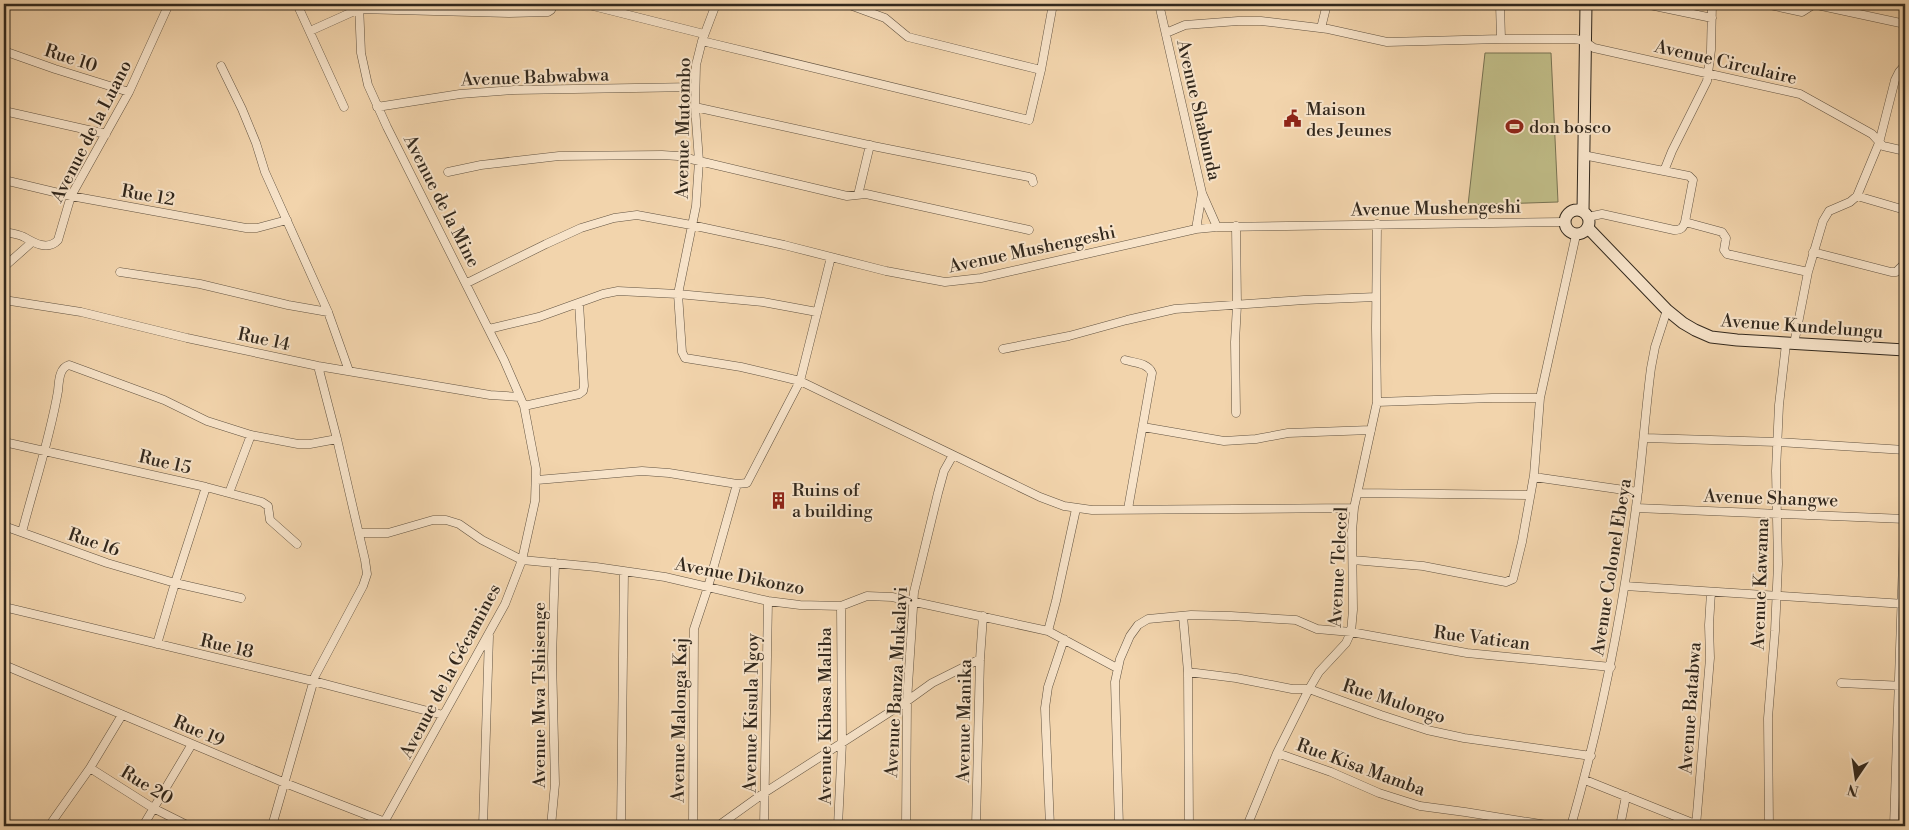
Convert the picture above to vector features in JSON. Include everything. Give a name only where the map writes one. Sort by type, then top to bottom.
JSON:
[{"type":"street","name":"Avenue de la Luano","points":[[31,242],[48,246],[56,243],[71,196],[129,92],[169,4]]},
{"type":"street","points":[[298,4],[344,107]]},
{"type":"street","points":[[310,31],[359,6],[518,13],[548,12],[554,4]]},
{"type":"street","points":[[585,4],[703,37],[1029,120],[1041,70],[1053,4]]},
{"type":"street","name":"Avenue Mutombo","points":[[716,4],[703,37],[697,59],[695,87],[698,161],[696,206],[678,294],[682,352],[685,358],[740,367],[800,381]]},
{"type":"street","points":[[846,4],[884,18],[908,37],[1041,70]]},
{"type":"street","name":"Avenue Shabunda","points":[[1159,4],[1202,193]]},
{"type":"street","points":[[1321,28],[1327,4]]},
{"type":"street","points":[[1500,4],[1501,39]]},
{"type":"street","points":[[1586,4],[1583,155],[1586,219],[1583,233],[1576,235],[1567,231],[1564,222],[1568,213],[1578,210],[1586,219]]},
{"type":"street","points":[[1645,4],[1712,18]]},
{"type":"street","points":[[1664,171],[1710,73],[1712,4]]},
{"type":"street","points":[[1765,4],[1802,12],[1813,5],[1817,5],[1905,24]]},
{"type":"street","name":"Avenue de la Mine","points":[[359,6],[362,62],[368,85],[377,107],[467,283],[524,406]]},
{"type":"street","name":"Avenue Circulaire","points":[[1166,33],[1186,25],[1261,21],[1321,28],[1387,42],[1572,39],[1584,41],[1594,48],[1791,91],[1807,97],[1872,134],[1879,143]]},
{"type":"street","name":"Rue 10","points":[[4,51],[55,70],[129,92]]},
{"type":"street","points":[[1905,65],[1894,80],[1879,143],[1857,196],[1905,210]]},
{"type":"street","points":[[221,66],[328,312],[349,371]]},
{"type":"street","name":"Avenue Babwabwa","points":[[377,107],[460,94],[514,90],[695,87]]},
{"type":"street","points":[[695,107],[1028,177],[1033,182]]},
{"type":"street","points":[[4,111],[106,134]]},
{"type":"street","points":[[1879,143],[1885,147],[1905,151]]},
{"type":"street","points":[[858,195],[870,145]]},
{"type":"street","points":[[448,172],[490,164],[559,156],[662,154],[848,196],[866,194],[1029,230]]},
{"type":"street","points":[[1583,155],[1688,176],[1693,180],[1685,222],[1681,229],[1674,230],[1602,214],[1586,219]]},
{"type":"street","name":"Rue 12","points":[[4,180],[71,196],[246,228],[257,228],[287,220]]},
{"type":"street","points":[[1202,193],[1217,227]]},
{"type":"street","points":[[1196,229],[1202,193]]},
{"type":"street","name":"Avenue Kawama","points":[[1770,826],[1767,739],[1777,596],[1777,442],[1790,344],[1813,252],[1827,213],[1835,207],[1850,202],[1857,196]]},
{"type":"street","name":"Avenue Mushengeshi","points":[[467,283],[595,222],[637,216],[691,224],[886,272],[945,282],[981,278],[1196,229],[1236,226],[1564,222]]},
{"type":"street","name":"Avenue Kundelungu","points":[[1586,219],[1667,310],[1695,330],[1711,337],[1790,344],[1905,350]]},
{"type":"street","points":[[1685,222],[1722,232],[1726,238],[1724,250],[1726,253],[1808,272]]},
{"type":"street","name":"Avenue Telecel","points":[[1247,825],[1308,689],[1319,672],[1346,643],[1351,632],[1354,508],[1377,402],[1377,224]]},
{"type":"street","points":[[1236,226],[1236,413]]},
{"type":"street","points":[[4,232],[23,237],[31,242],[4,267]]},
{"type":"street","points":[[1353,560],[1423,566],[1509,582],[1513,579],[1518,563],[1534,477],[1540,398],[1576,235]]},
{"type":"street","points":[[1813,252],[1891,272],[1896,272],[1905,263]]},
{"type":"street","points":[[537,480],[642,471],[669,473],[737,484],[744,484],[749,481],[800,381],[831,257]]},
{"type":"street","points":[[120,272],[200,284],[288,305],[328,312]]},
{"type":"street","points":[[489,329],[539,317],[604,294],[618,291],[678,294],[763,302],[817,312]]},
{"type":"street","points":[[1003,348],[1069,336],[1175,309],[1376,297]]},
{"type":"street","name":"Rue 14","points":[[4,300],[81,312],[187,338],[318,366],[490,395],[520,397]]},
{"type":"street","points":[[524,406],[579,394],[583,391],[579,303]]},
{"type":"street","name":"Avenue Colonel Ebeya","points":[[1572,826],[1591,756],[1611,667],[1636,508],[1653,357],[1667,310]]},
{"type":"street","points":[[1125,360],[1146,365],[1150,367],[1152,373],[1128,509]]},
{"type":"street","points":[[22,532],[44,450],[61,371],[69,364],[164,400],[212,423],[251,435],[298,444],[337,439]]},
{"type":"street","points":[[272,826],[313,682],[365,580],[366,565],[360,533],[318,366]]},
{"type":"street","points":[[800,381],[1040,497],[1076,509],[1354,508]]},
{"type":"street","points":[[1377,402],[1540,398]]},
{"type":"street","name":"Avenue de la Gécamines","points":[[383,824],[505,604],[522,560],[533,515],[537,480],[535,457],[524,406]]},
{"type":"street","points":[[1143,427],[1231,441],[1288,433],[1371,430]]},
{"type":"street","points":[[229,493],[251,435]]},
{"type":"street","points":[[1644,438],[1777,442],[1905,450]]},
{"type":"street","name":"Rue 15","points":[[4,442],[206,487],[266,505],[269,509],[270,520],[297,544]]},
{"type":"street","name":"Avenue Banza Mukalayi","points":[[906,826],[907,701],[913,601],[927,531],[944,471],[953,455]]},
{"type":"street","points":[[1534,477],[1638,492]]},
{"type":"street","name":"Avenue Malonga Kaj","points":[[693,826],[694,638],[697,620],[737,484]]},
{"type":"street","points":[[157,644],[206,487]]},
{"type":"street","points":[[1358,493],[1530,496]]},
{"type":"street","points":[[1894,826],[1902,686],[1905,502]]},
{"type":"street","name":"Avenue Shangwe","points":[[1636,508],[1905,519]]},
{"type":"street","points":[[1048,631],[1076,509]]},
{"type":"street","points":[[360,533],[388,532],[433,520],[446,520],[459,524],[482,540],[522,560]]},
{"type":"street","name":"Rue 16","points":[[4,526],[107,563],[175,583],[241,598]]},
{"type":"street","name":"Avenue Dikonzo","points":[[522,560],[672,578],[768,601],[800,605],[841,606],[862,597],[873,595],[913,601],[1048,631],[1118,668]]},
{"type":"street","name":"Avenue Mwa Tshisenge","points":[[551,826],[555,784],[552,658],[556,563]]},
{"type":"street","points":[[621,826],[624,571]]},
{"type":"street","points":[[1625,586],[1904,604]]},
{"type":"street","name":"Avenue Batabwa","points":[[1697,826],[1710,658],[1711,592]]},
{"type":"street","name":"Avenue Kisula Ngoy","points":[[764,826],[768,601]]},
{"type":"street","name":"Rue 18","points":[[4,606],[444,715]]},
{"type":"street","name":"Avenue Kibasa Maliba","points":[[838,826],[842,742],[841,606]]},
{"type":"street","name":"Avenue Manika","points":[[976,826],[980,659],[983,616]]},
{"type":"street","points":[[1183,616],[1188,672],[1188,826]]},
{"type":"street","name":"Rue Vatican","points":[[1119,826],[1114,697],[1118,668],[1127,643],[1138,625],[1148,619],[1183,616],[1231,616],[1296,620],[1317,629],[1351,632],[1468,653],[1611,667]]},
{"type":"street","points":[[483,826],[489,633]]},
{"type":"street","points":[[1050,826],[1045,708],[1048,687],[1064,640]]},
{"type":"street","points":[[718,826],[764,793],[940,678],[980,659]]},
{"type":"street","name":"Rue 19","points":[[4,665],[383,824]]},
{"type":"street","name":"Rue Mulongo","points":[[1188,672],[1236,678],[1292,689],[1308,689],[1381,716],[1427,730],[1464,738],[1591,756]]},
{"type":"street","points":[[1841,683],[1902,686]]},
{"type":"street","points":[[49,826],[90,768],[122,715]]},
{"type":"street","points":[[143,826],[192,744]]},
{"type":"street","name":"Rue Kisa Mamba","points":[[1278,753],[1331,772],[1379,794],[1420,806],[1553,826]]},
{"type":"street","name":"Rue 20","points":[[90,768],[153,808],[189,826]]},
{"type":"street","points":[[1896,773],[1905,773]]},
{"type":"street","points":[[1585,780],[1697,826]]},
{"type":"street","points":[[1620,826],[1626,796]]},
{"type":"street","points":[[1247,825],[1257,826]]},
{"type":"shaded area","name":"don bosco","points":[[1485,53],[1551,53],[1558,202],[1468,205]]},
{"type":"place","name":"Maison des Jeunes","points":[[1292,119]]},
{"type":"place","name":"don bosco","points":[[1515,127]]},
{"type":"place","name":"Ruins of a building","points":[[778,500]]}]
